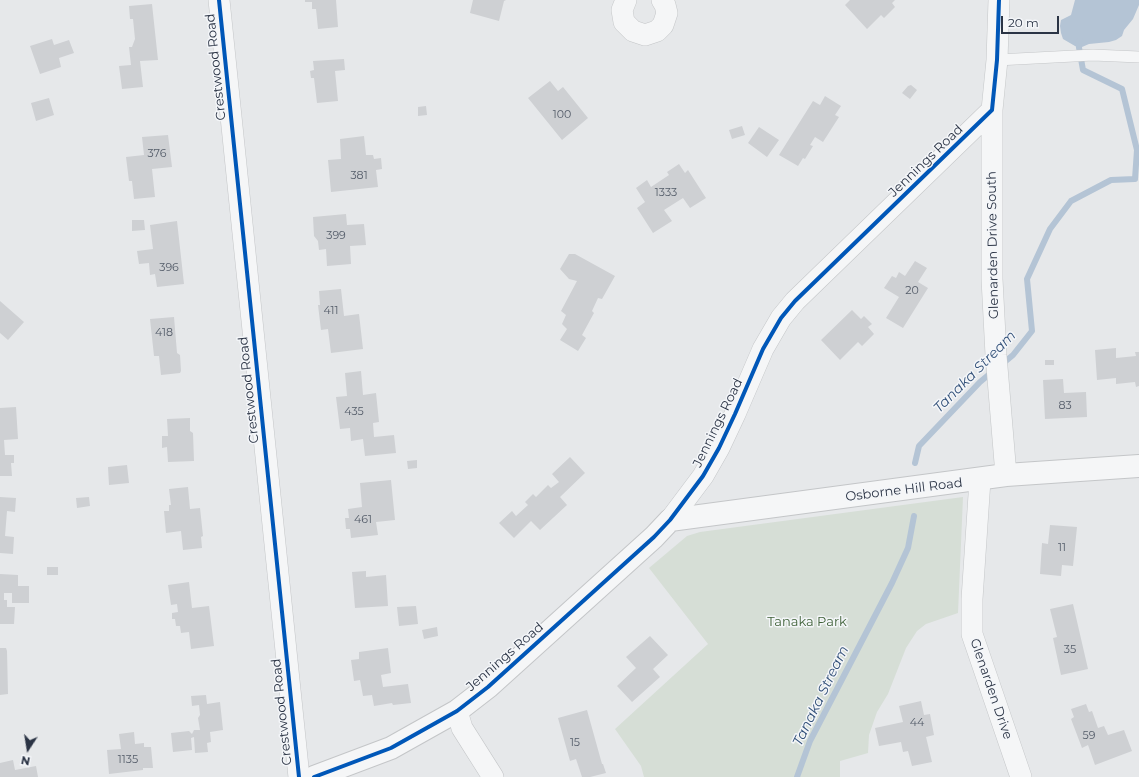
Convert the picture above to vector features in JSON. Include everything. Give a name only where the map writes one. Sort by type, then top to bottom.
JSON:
[{"type":"street","name":"Crestwood Road","points":[[219,0],[299,777]]},
{"type":"street","points":[[626,0],[622,10],[624,22],[633,31],[645,35],[657,31],[663,25],[666,13],[664,0]]},
{"type":"street","points":[[992,110],[997,60],[999,0]]},
{"type":"street","name":"Glenarden Drive South","points":[[992,110],[992,279],[996,355],[1006,476]]},
{"type":"street","name":"Jennings Road","points":[[314,777],[391,748],[457,711],[488,687],[654,537],[670,520],[703,476],[716,454],[763,349],[781,318],[795,301],[992,110]]},
{"type":"street","name":"Osborne Hill Road","points":[[670,520],[1006,476],[1139,466]]},
{"type":"street","name":"Glenarden Drive","points":[[980,480],[972,599],[972,634],[1020,777]]},
{"type":"street","points":[[457,711],[462,728],[493,777]]},
{"type":"lane","points":[[997,60],[1091,55],[1139,57]]},
{"type":"green space","name":"Tanaka Park","points":[[963,497],[958,613],[926,624],[917,631],[906,648],[888,694],[877,712],[869,735],[868,753],[840,761],[840,777],[644,777],[641,766],[615,729],[708,644],[649,568],[687,536],[700,532]]},
{"type":"water","points":[[1075,0],[1139,0],[1139,5],[1133,19],[1124,30],[1122,36],[1109,42],[1089,44],[1082,47],[1075,46],[1063,39],[1061,33],[1061,20],[1071,15]]},
{"type":"building","points":[[305,0],[336,0],[338,27],[318,29],[316,9],[312,9],[312,2],[305,2]]},
{"type":"building","points":[[473,0],[506,0],[504,1],[499,21],[470,13]]},
{"type":"building","points":[[850,0],[895,0],[892,3],[895,7],[884,18],[881,15],[867,29],[845,5]]},
{"type":"building","points":[[152,4],[158,60],[140,61],[143,87],[122,89],[119,66],[131,65],[129,47],[132,47],[135,39],[133,19],[130,19],[129,6]]},
{"type":"building","points":[[52,39],[54,45],[69,40],[74,53],[59,58],[61,67],[40,74],[30,46]]},
{"type":"building","points":[[344,59],[345,70],[335,71],[338,101],[317,103],[314,78],[311,78],[310,71],[314,70],[313,61]]},
{"type":"building","points":[[550,81],[558,91],[563,87],[588,118],[562,140],[528,98]]},
{"type":"building","points":[[911,85],[917,90],[910,99],[902,93],[908,86]]},
{"type":"building","points":[[825,96],[841,106],[835,115],[839,117],[823,142],[815,137],[810,145],[813,146],[805,159],[803,158],[798,166],[779,155],[813,101],[820,105]]},
{"type":"building","points":[[49,98],[54,115],[36,121],[31,103]]},
{"type":"building","points":[[426,106],[427,115],[418,116],[418,107]]},
{"type":"building","points":[[742,126],[745,135],[732,139],[729,130]]},
{"type":"building","points":[[759,127],[779,140],[767,157],[748,143]]},
{"type":"building","points":[[168,135],[172,167],[152,169],[155,197],[134,199],[132,181],[129,181],[126,157],[144,155],[142,137]]},
{"type":"building","points":[[364,136],[366,155],[373,155],[374,159],[381,158],[382,169],[376,170],[378,187],[331,192],[328,160],[341,159],[340,139]]},
{"type":"building","points":[[679,164],[685,173],[688,170],[706,198],[690,208],[683,198],[664,210],[672,221],[653,233],[637,208],[645,202],[636,188],[647,180],[651,187],[669,175],[667,172]]},
{"type":"building","points":[[346,214],[347,225],[364,224],[366,245],[350,246],[351,264],[327,266],[326,249],[319,250],[318,241],[314,236],[313,217]]},
{"type":"building","points":[[132,220],[144,220],[145,230],[132,231]]},
{"type":"building","points":[[177,221],[184,284],[157,287],[155,274],[150,275],[149,263],[139,264],[137,251],[153,249],[150,225]]},
{"type":"building","points":[[569,254],[575,254],[615,276],[602,299],[598,298],[592,311],[594,313],[582,335],[586,338],[578,351],[560,340],[567,329],[562,324],[566,315],[561,311],[577,281],[569,279],[560,269]]},
{"type":"building","points":[[915,261],[927,268],[918,282],[928,288],[903,328],[886,318],[899,297],[884,288],[892,276],[896,278],[899,272],[905,276]]},
{"type":"building","points":[[341,289],[344,316],[359,314],[363,349],[331,353],[328,329],[321,330],[318,305],[320,305],[319,291]]},
{"type":"building","points":[[0,301],[24,322],[8,340],[0,333]]},
{"type":"building","points":[[852,310],[861,319],[864,316],[872,324],[868,327],[874,334],[862,346],[858,342],[840,360],[821,340]]},
{"type":"building","points":[[174,317],[177,353],[180,355],[181,371],[180,373],[161,375],[159,356],[154,356],[150,319]]},
{"type":"building","points":[[1116,348],[1116,358],[1136,356],[1135,352],[1139,352],[1139,386],[1136,387],[1135,382],[1116,384],[1116,378],[1097,380],[1095,350]]},
{"type":"building","points":[[1045,360],[1054,360],[1054,365],[1045,365]]},
{"type":"building","points":[[361,371],[363,395],[376,393],[379,422],[373,423],[374,437],[394,435],[396,453],[365,456],[363,439],[351,441],[350,428],[340,429],[336,397],[347,396],[345,373]]},
{"type":"building","points":[[1063,379],[1064,393],[1086,392],[1087,417],[1045,419],[1043,380]]},
{"type":"building","points":[[16,407],[18,439],[4,440],[5,455],[14,455],[14,463],[11,463],[12,476],[0,476],[0,408]]},
{"type":"building","points":[[190,418],[190,431],[193,433],[194,461],[168,462],[167,447],[162,448],[162,436],[168,436],[167,419]]},
{"type":"building","points":[[570,457],[585,473],[560,497],[567,505],[540,530],[531,521],[514,538],[499,523],[512,511],[516,516],[528,505],[525,502],[533,494],[536,497],[548,485],[551,488],[559,482],[552,474]]},
{"type":"building","points":[[417,460],[417,468],[408,469],[407,461]]},
{"type":"building","points":[[127,465],[129,483],[109,485],[108,467]]},
{"type":"building","points":[[391,480],[395,520],[376,522],[378,535],[351,538],[350,529],[346,529],[345,518],[349,518],[348,509],[362,507],[360,483]]},
{"type":"building","points":[[188,487],[190,509],[200,508],[203,536],[201,537],[202,548],[183,550],[181,531],[166,533],[164,511],[169,511],[169,505],[171,505],[169,489]]},
{"type":"building","points":[[0,497],[16,498],[15,512],[7,511],[5,536],[14,537],[13,554],[0,553]]},
{"type":"building","points":[[89,497],[90,506],[77,508],[76,498]]},
{"type":"building","points":[[1050,525],[1077,527],[1073,566],[1062,565],[1061,576],[1040,574],[1042,543],[1048,544]]},
{"type":"building","points":[[47,567],[58,567],[58,575],[47,575]]},
{"type":"building","points":[[366,571],[366,577],[386,575],[388,606],[355,608],[352,572]]},
{"type":"building","points":[[0,574],[18,575],[18,586],[29,586],[29,603],[12,603],[12,593],[4,593],[4,600],[7,600],[7,607],[15,607],[14,624],[0,624]]},
{"type":"building","points":[[189,582],[192,608],[209,606],[214,646],[191,649],[189,632],[181,633],[180,626],[176,626],[175,619],[172,619],[172,613],[178,612],[177,604],[171,605],[168,585]]},
{"type":"building","points":[[1073,604],[1088,669],[1061,675],[1053,638],[1057,637],[1050,609]]},
{"type":"building","points":[[416,606],[418,624],[399,626],[397,607]]},
{"type":"building","points":[[437,627],[438,636],[424,639],[422,630]]},
{"type":"building","points":[[650,636],[668,655],[653,669],[660,677],[632,702],[617,686],[636,668],[626,657]]},
{"type":"building","points":[[0,648],[6,648],[7,651],[8,694],[0,695]]},
{"type":"building","points":[[388,648],[391,673],[381,675],[383,687],[408,684],[411,703],[393,705],[392,703],[374,706],[372,695],[363,696],[360,680],[354,681],[351,660],[359,659],[359,652]]},
{"type":"building","points":[[206,695],[207,704],[220,702],[223,730],[210,732],[211,742],[207,743],[208,752],[195,753],[194,737],[191,738],[192,750],[173,752],[171,733],[189,731],[192,734],[194,730],[200,730],[198,718],[200,715],[199,705],[192,706],[191,696]]},
{"type":"building","points":[[921,701],[924,715],[930,714],[934,735],[926,737],[932,762],[912,766],[908,751],[903,752],[901,742],[879,746],[875,728],[903,722],[899,706]]},
{"type":"building","points":[[1086,704],[1089,712],[1092,711],[1098,728],[1104,726],[1108,735],[1124,730],[1132,751],[1095,765],[1088,745],[1082,748],[1071,719],[1074,717],[1071,709]]},
{"type":"building","points":[[587,710],[602,764],[606,773],[590,777],[582,777],[576,759],[570,761],[558,718]]},
{"type":"building","points":[[134,732],[135,744],[144,743],[144,747],[151,747],[153,768],[143,768],[143,770],[109,774],[107,750],[121,749],[119,734]]},
{"type":"building","points":[[13,760],[15,770],[36,766],[38,777],[0,777],[0,763]]},
{"type":"waterway","name":"Tanaka Stream","points":[[1001,365],[1013,355],[1032,331],[1027,279],[1050,229],[1071,201],[1111,180],[1135,179],[1137,150],[1122,89],[1083,70],[1078,42],[1080,40]]},
{"type":"waterway","name":"Tanaka Stream","points":[[915,463],[919,446],[980,382],[992,372]]},
{"type":"waterway","name":"Tanaka Stream","points":[[797,777],[810,741],[892,583],[908,548],[914,516]]},
{"type":"cycle path","points":[[219,0],[299,777]]},
{"type":"cycle path","points":[[314,777],[391,748],[457,711],[488,687],[654,537],[670,520],[703,476],[719,448],[763,349],[781,318],[795,301],[992,110],[997,60],[999,0]]}]
